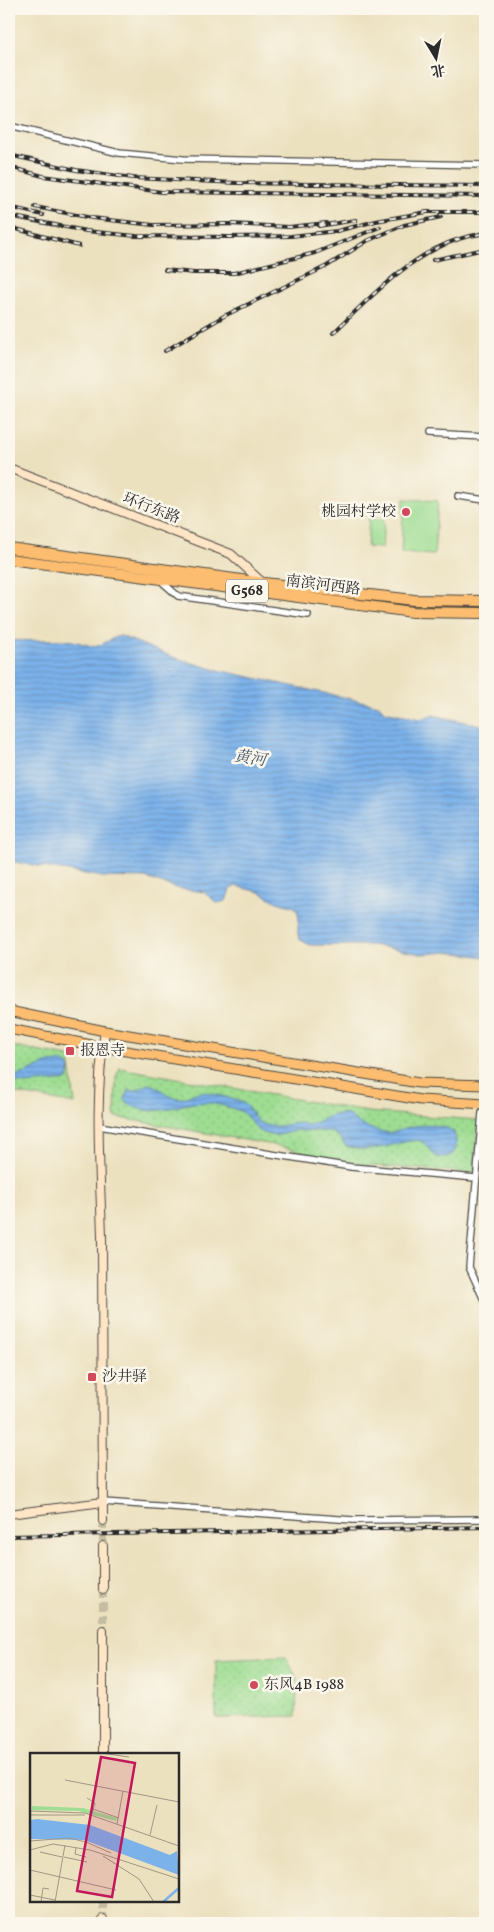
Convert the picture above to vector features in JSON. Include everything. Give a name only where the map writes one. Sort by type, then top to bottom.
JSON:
[{"type":"highway","name":"南滨河西路","points":[[9,548],[264,583],[414,600],[485,601]]},
{"type":"highway","name":"南滨河西路","points":[[9,559],[413,612],[485,613]]},
{"type":"main road","points":[[9,1011],[105,1031],[419,1083],[484,1085]]},
{"type":"main road","points":[[9,1029],[102,1047],[421,1100],[485,1104]]},
{"type":"street","points":[[9,126],[119,153],[183,159],[485,165]]},
{"type":"street","points":[[428,434],[485,437]]},
{"type":"street","name":"环行东路","points":[[9,468],[231,554],[264,583],[270,594]]},
{"type":"street","points":[[458,496],[485,500]]},
{"type":"street","points":[[159,578],[178,596],[308,615]]},
{"type":"street","points":[[103,1521],[102,1239],[99,1094],[105,1031]]},
{"type":"street","points":[[482,1114],[469,1267],[485,1302]]},
{"type":"street","points":[[99,1126],[351,1167],[476,1178]]},
{"type":"street","points":[[9,1514],[103,1502],[353,1520],[485,1519]]},
{"type":"street","points":[[103,1546],[103,1590]]},
{"type":"street","points":[[103,1630],[103,1753]]},
{"type":"green space","points":[[404,499],[438,501],[434,555],[401,553]]},
{"type":"green space","points":[[369,518],[384,519],[382,548],[367,547]]},
{"type":"green space","points":[[9,1046],[69,1057],[75,1104],[9,1092]]},
{"type":"green space","points":[[120,1068],[368,1112],[478,1120],[474,1173],[349,1164],[279,1146],[115,1117],[116,1077]]},
{"type":"green space","points":[[286,1657],[297,1679],[296,1716],[216,1718],[216,1660]]},
{"type":"water","name":"黄河","points":[[121,636],[173,657],[213,669],[379,705],[384,711],[420,719],[432,715],[485,726],[485,957],[449,952],[421,954],[373,945],[310,945],[299,939],[299,919],[295,907],[277,902],[260,892],[236,886],[230,889],[226,901],[217,903],[204,892],[176,888],[146,878],[103,877],[9,861],[9,640],[64,640],[95,646]]},
{"type":"water","points":[[65,1062],[70,1069],[68,1080],[25,1084],[9,1081],[9,1076],[21,1075],[49,1063]]},
{"type":"water","points":[[149,1084],[176,1098],[204,1092],[241,1102],[257,1120],[266,1125],[276,1126],[300,1123],[308,1125],[343,1114],[349,1115],[364,1126],[387,1132],[415,1126],[439,1126],[454,1132],[456,1148],[452,1154],[443,1157],[437,1157],[423,1142],[417,1140],[378,1148],[355,1149],[345,1145],[338,1136],[329,1132],[293,1131],[277,1135],[265,1134],[257,1129],[242,1112],[217,1104],[198,1103],[168,1109],[148,1110],[127,1103],[125,1099],[128,1090],[135,1091]]},
{"type":"tunnel","points":[[103,1521],[103,1546]]},
{"type":"tunnel","points":[[103,1590],[103,1630]]},
{"type":"tunnel","points":[[103,1902],[103,1919]]},
{"type":"railway","points":[[9,155],[76,170],[133,178],[237,183],[485,186]]},
{"type":"railway","points":[[9,167],[43,176],[162,192],[485,196]]},
{"type":"railway","points":[[9,207],[43,215]]},
{"type":"railway","points":[[35,207],[92,218],[153,225],[230,224],[289,227],[326,223]]},
{"type":"railway","points":[[9,216],[86,231],[136,236],[229,237],[291,236],[337,231],[376,221],[427,212],[485,212]]},
{"type":"railway","points":[[165,351],[224,316],[327,266],[367,241],[404,225],[441,217]]},
{"type":"railway","points":[[319,226],[356,220]]},
{"type":"railway","points":[[9,227],[79,246]]},
{"type":"railway","points":[[165,270],[194,273],[234,273],[315,253],[380,227]]},
{"type":"railway","points":[[333,333],[391,279],[423,256],[459,239],[485,233]]},
{"type":"railway","points":[[433,260],[485,249]]},
{"type":"railway","points":[[9,1536],[485,1527]]},
{"type":"place","name":"桃园村学校","points":[[406,512]]},
{"type":"place","name":"报恩寺","points":[[70,1051]]},
{"type":"place","name":"沙井驿","points":[[92,1377]]},
{"type":"place","name":"东风4B 1988","points":[[254,1685]]}]
